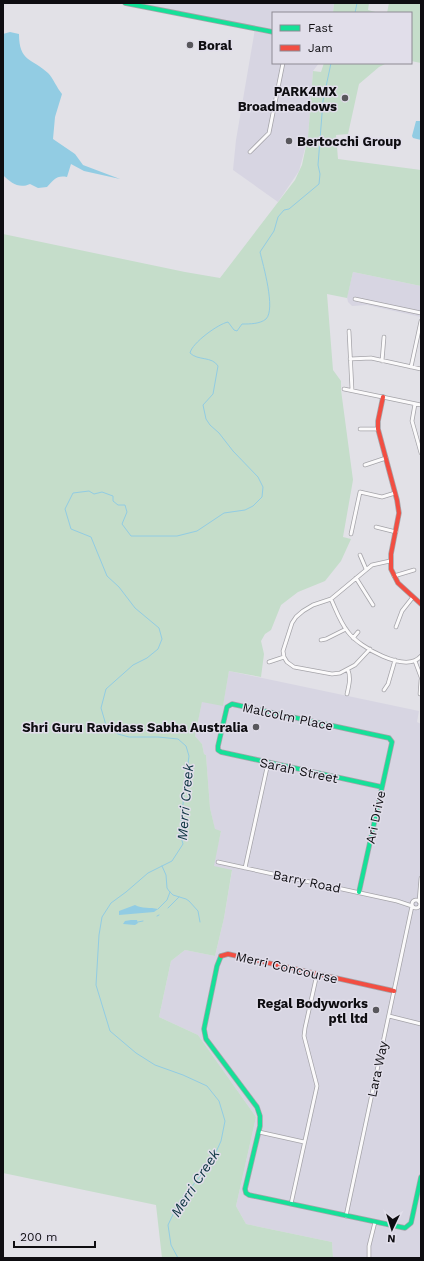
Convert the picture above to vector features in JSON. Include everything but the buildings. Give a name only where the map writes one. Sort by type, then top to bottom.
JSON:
[{"type":"street","points":[[125,3],[272,32]]},
{"type":"street","points":[[250,152],[269,133],[283,64]]},
{"type":"street","points":[[355,299],[421,313]]},
{"type":"street","points":[[412,367],[421,321]]},
{"type":"street","points":[[349,331],[352,390]]},
{"type":"street","points":[[382,360],[384,337]]},
{"type":"street","points":[[350,359],[367,357],[421,369]]},
{"type":"street","points":[[344,389],[421,405]]},
{"type":"street","points":[[383,397],[378,421],[378,429],[399,513],[390,562],[394,576],[398,582],[421,604]]},
{"type":"street","points":[[415,404],[412,421],[421,453]]},
{"type":"street","points":[[360,429],[378,429]]},
{"type":"street","points":[[365,465],[386,458]]},
{"type":"street","points":[[351,534],[360,492],[382,496],[395,493]]},
{"type":"street","points":[[376,528],[396,532]]},
{"type":"street","points":[[360,555],[366,569]]},
{"type":"street","points":[[370,649],[348,670],[340,673],[328,674],[294,667],[287,662],[284,657],[285,645],[292,623],[296,617],[307,608],[331,599],[372,565],[390,562]]},
{"type":"street","points":[[394,576],[414,570]]},
{"type":"street","points":[[356,578],[373,605]]},
{"type":"street","points":[[396,627],[402,611],[413,597]]},
{"type":"street","points":[[331,599],[340,621],[353,638],[379,656],[407,662],[415,661],[421,656]]},
{"type":"street","points":[[321,640],[346,629]]},
{"type":"street","points":[[353,638],[358,632]]},
{"type":"street","points":[[269,662],[284,657]]},
{"type":"street","points":[[384,690],[388,684],[395,660]]},
{"type":"street","points":[[415,661],[421,677]]},
{"type":"street","points":[[347,694],[350,681],[348,670]]},
{"type":"street","points":[[420,694],[421,680]]},
{"type":"street","name":"Malcolm Place","points":[[218,750],[227,707],[232,704],[389,738],[392,742]]},
{"type":"street","name":"Ari Drive","points":[[359,892],[392,742]]},
{"type":"street","name":"Sarah Street","points":[[218,750],[268,763],[382,787]]},
{"type":"street","points":[[245,868],[268,763]]},
{"type":"street","name":"Barry Road","points":[[218,862],[359,892],[419,908]]},
{"type":"street","points":[[409,922],[412,914],[419,908],[421,878]]},
{"type":"street","name":"Lara Way","points":[[346,1216],[412,906],[419,890]]},
{"type":"street","name":"Barry Road","points":[[396,901],[414,901],[420,903]]},
{"type":"street","name":"Merri Concourse","points":[[394,991],[228,954],[221,956],[217,966],[204,1029],[206,1039],[258,1109],[261,1121],[245,1189],[246,1193],[249,1195],[402,1228],[408,1227],[411,1223],[421,1177]]},
{"type":"street","points":[[291,1204],[316,1086],[304,1032],[317,974]]},
{"type":"street","points":[[389,1016],[421,1024]]},
{"type":"street","points":[[259,1132],[304,1142]]},
{"type":"street","points":[[369,1258],[369,1249],[374,1222]]},
{"type":"shaded area","points":[[123,3],[334,3],[333,12],[272,12],[272,64],[318,64],[313,71],[308,137],[299,171],[278,202],[233,170],[236,140],[255,29]]},
{"type":"shaded area","points":[[353,272],[421,286],[421,317],[367,305],[352,306],[348,302],[347,297]]},
{"type":"shaded area","points":[[229,671],[419,711],[417,722],[421,724],[421,1258],[333,1258],[332,1242],[246,1224],[236,1206],[256,1117],[198,1035],[159,1017],[171,961],[185,950],[215,956],[224,918],[232,871],[213,866],[221,831],[215,830],[210,808],[206,755],[204,754],[202,744],[195,736],[202,701],[223,705]]},
{"type":"green space","points":[[334,3],[369,3],[368,10],[375,12],[333,12]]},
{"type":"green space","points":[[389,3],[421,3],[421,63],[412,61],[412,12],[387,12]]},
{"type":"green space","points":[[324,64],[385,64],[379,67],[359,84],[348,134],[336,135],[338,159],[421,170],[421,286],[353,272],[347,298],[327,294],[333,370],[341,381],[353,480],[343,537],[351,539],[341,561],[325,581],[298,592],[281,605],[271,630],[265,634],[261,641],[264,654],[261,677],[229,671],[223,706],[202,702],[195,736],[202,744],[204,754],[206,755],[210,808],[215,829],[221,831],[214,866],[232,870],[224,918],[215,956],[185,950],[171,961],[159,1017],[198,1035],[256,1117],[236,1206],[246,1224],[332,1242],[333,1258],[162,1258],[156,1205],[3,1173],[3,234],[220,278],[295,180],[302,165],[308,137],[313,71],[321,72]]},
{"type":"water","points":[[10,32],[19,34],[21,50],[24,55],[48,73],[62,94],[55,117],[53,139],[75,154],[83,165],[120,179],[84,171],[71,164],[67,177],[58,177],[47,187],[38,188],[30,184],[22,186],[12,183],[3,175],[3,34]]},
{"type":"water","points":[[416,121],[421,121],[421,140],[413,138],[412,136]]},
{"type":"water","points":[[135,905],[158,909],[154,912],[119,915],[119,911]]},
{"type":"water","points":[[137,920],[138,923],[135,925],[123,924],[125,921]]},
{"type":"waterway","name":"Merri Creek","points":[[355,12],[357,3]]},
{"type":"waterway","name":"Merri Creek","points":[[178,1258],[171,1245],[168,1225],[178,1204],[212,1161],[221,1141],[225,1121],[219,1101],[207,1086],[183,1075],[155,1065],[136,1053],[110,1031],[96,985],[99,935],[102,917],[111,903],[148,873],[172,861],[183,844],[180,833],[189,756],[186,746],[178,739],[129,737],[118,734],[106,725],[101,708],[106,689],[133,665],[147,658],[158,649],[162,639],[159,628],[135,608],[119,587],[107,576],[91,537],[71,529],[65,509],[73,493],[89,491],[94,494],[102,492],[113,496],[113,501],[118,505],[125,505],[127,512],[122,524],[131,536],[177,536],[197,531],[224,513],[245,510],[253,506],[262,497],[263,487],[258,477],[233,451],[206,419],[203,405],[213,394],[218,366],[212,361],[197,357],[190,353],[200,339],[224,323],[228,322],[234,330],[237,331],[242,324],[261,322],[266,319],[269,314],[270,306],[268,287],[260,252],[274,231],[278,217],[284,210],[289,209],[319,184],[320,174],[318,165],[323,101],[331,64]]},
{"type":"waterway","points":[[162,866],[166,875],[167,888],[169,891],[173,895],[189,901],[198,911],[200,922]]},
{"type":"waterway","points":[[158,909],[167,900],[170,892]]},
{"type":"waterway","points":[[168,908],[179,897]]},
{"type":"waterway","points":[[138,922],[143,921]]},
{"type":"traffic: fast","points":[[125,3],[272,32]]},
{"type":"traffic: fast","points":[[359,892],[392,742],[389,738],[232,704],[227,707],[218,746],[218,750],[221,752],[382,787]]},
{"type":"traffic: fast","points":[[221,956],[217,966],[204,1029],[206,1039],[257,1107],[260,1116],[260,1126],[245,1189],[246,1193],[249,1195],[405,1228],[411,1223],[421,1177]]},
{"type":"traffic: jam","points":[[383,397],[378,421],[378,429],[397,500],[399,513],[391,554],[391,569],[398,583],[421,604]]},
{"type":"traffic: jam","points":[[221,956],[228,954],[394,991]]},
{"type":"place","name":"Boral","points":[[190,45]]},
{"type":"place","name":"PARK4MX Broadmeadows","points":[[345,98]]},
{"type":"place","name":"Bertocchi Group","points":[[289,141]]},
{"type":"place","name":"Shri Guru Ravidass Sabha Australia","points":[[256,727]]},
{"type":"place","name":"Regal Bodyworks ptl ltd","points":[[376,1010]]}]
